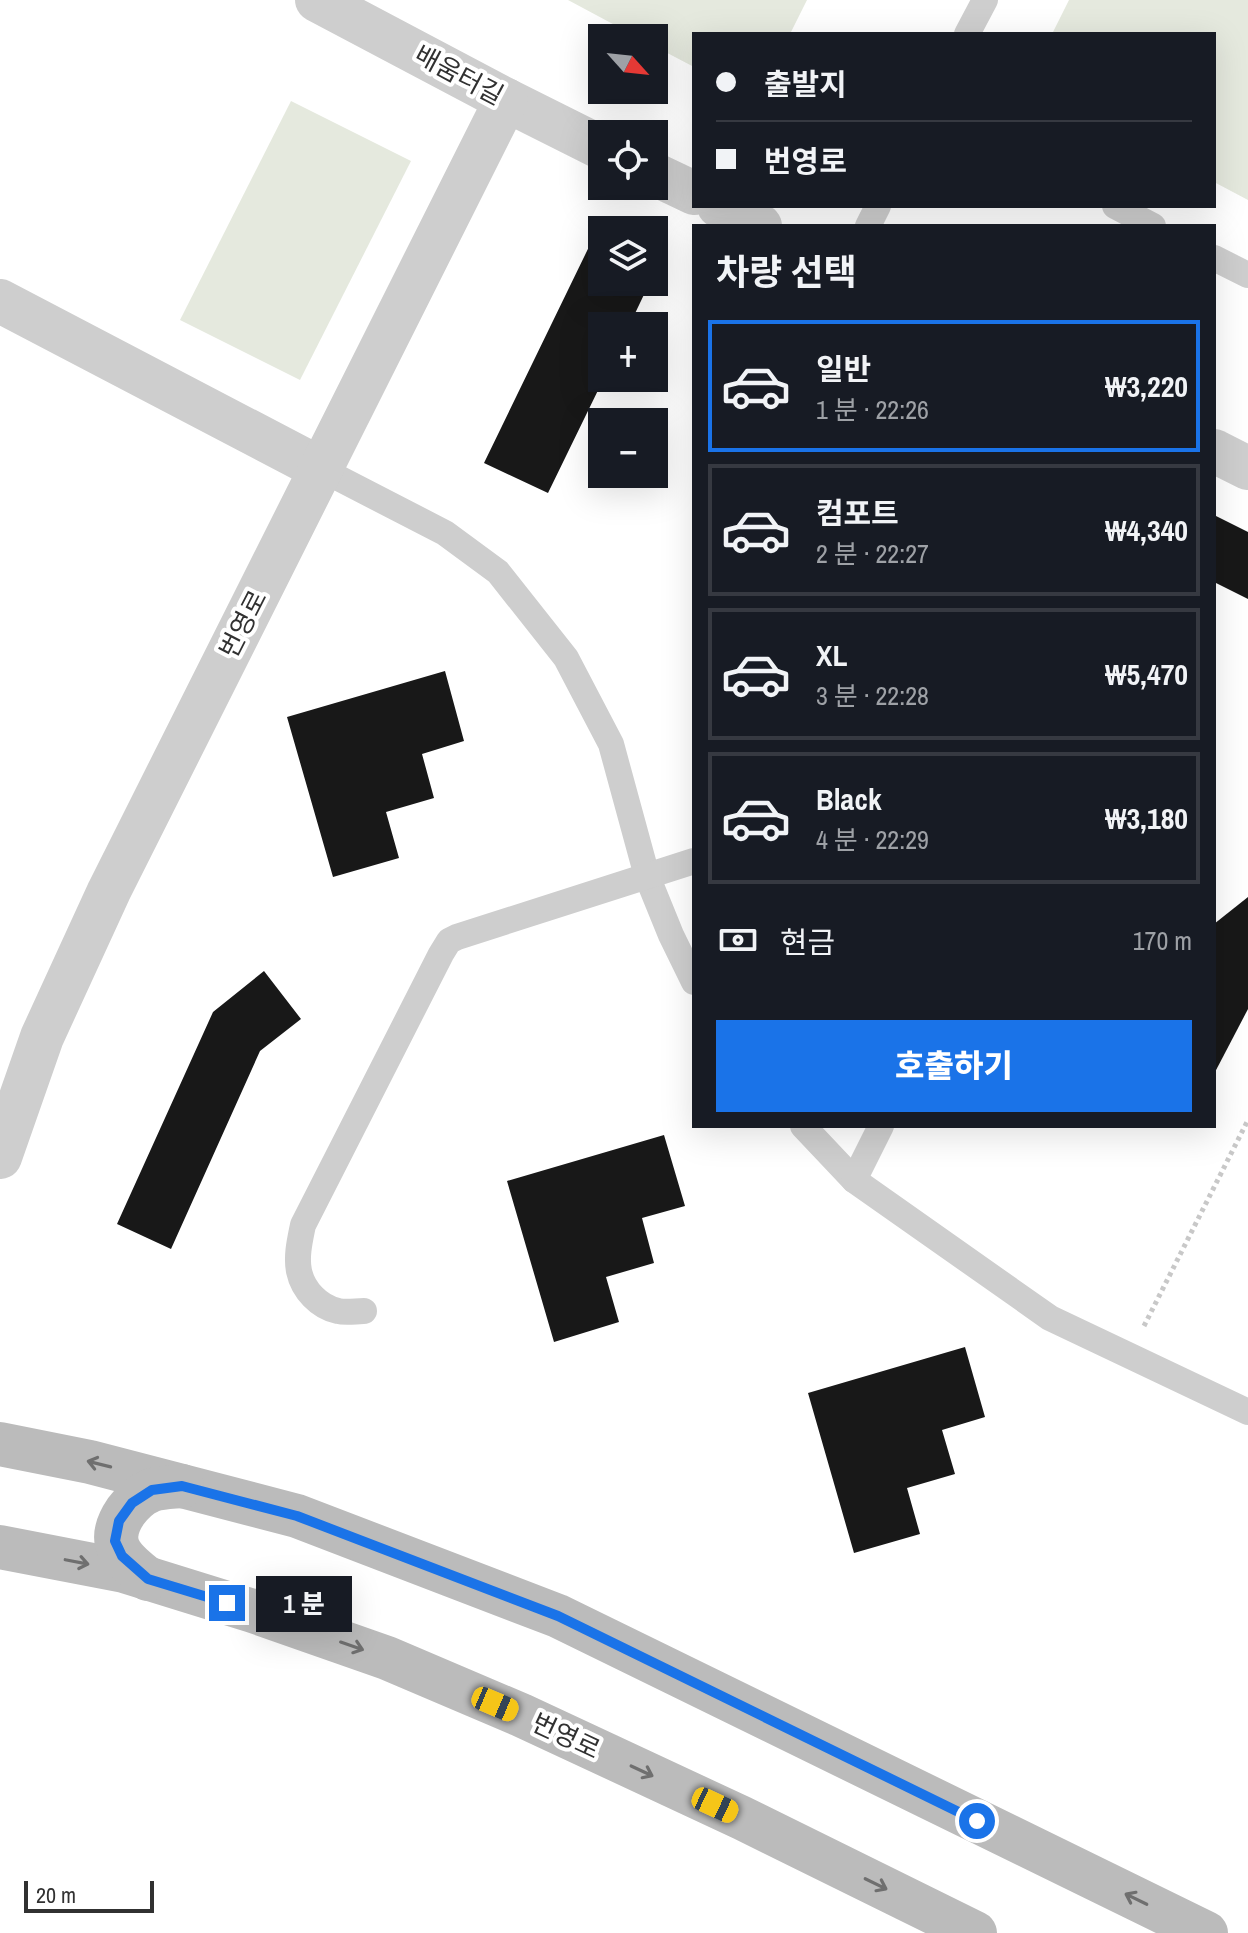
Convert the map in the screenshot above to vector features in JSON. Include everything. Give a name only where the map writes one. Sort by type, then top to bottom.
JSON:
[{"type":"main road","points":[[0,1444],[90,1462],[297,1516],[558,1616],[1206,1933]]},
{"type":"main road","points":[[148,1579],[122,1556],[115,1541],[119,1521],[141,1496],[152,1490],[182,1486]]},
{"type":"main road","name":"번영로","points":[[0,1547],[124,1571],[373,1653],[508,1710],[742,1818],[975,1933]]},
{"type":"street","name":"배움터길","points":[[317,0],[588,141]]},
{"type":"street","name":"번영로","points":[[0,1157],[42,1037],[109,891],[506,100]]},
{"type":"street","points":[[668,181],[692,192]]},
{"type":"street","points":[[723,208],[756,224]]},
{"type":"street","points":[[0,301],[321,469]]},
{"type":"street","points":[[1216,452],[1248,468]]},
{"type":"lane","points":[[968,32],[985,0]]},
{"type":"lane","points":[[1119,208],[1149,224]]},
{"type":"lane","points":[[1216,259],[1248,275]]},
{"type":"lane","points":[[321,469],[445,533],[498,572],[566,658],[611,744],[647,876],[692,978]]},
{"type":"lane","points":[[364,1311],[340,1312],[322,1306],[308,1292],[299,1271],[303,1225],[449,941],[692,862]]},
{"type":"lane","points":[[805,1128],[854,1180],[1050,1318],[1248,1412]]},
{"type":"lane","points":[[854,1180],[880,1128]]},
{"type":"path","points":[[1129,1356],[1248,1120]]},
{"type":"shaded area","points":[[568,0],[807,0],[791,32],[692,32],[692,66],[668,53],[668,24],[613,24]]},
{"type":"shaded area","points":[[1069,0],[1248,0],[1248,200],[1216,183],[1216,32],[1053,32]]},
{"type":"shaded area","points":[[291,101],[411,161],[300,380],[180,320]]},
{"type":"building","points":[[588,249],[588,296],[643,296],[636,312],[588,312],[588,392],[597,392],[548,493],[484,463]]},
{"type":"building","points":[[1216,516],[1248,532],[1248,599],[1216,583]]},
{"type":"building","points":[[445,671],[464,741],[422,754],[434,798],[386,812],[399,858],[333,877],[287,717]]},
{"type":"building","points":[[1248,897],[1248,1009],[1216,1070],[1216,922]]},
{"type":"building","points":[[264,971],[301,1019],[260,1051],[171,1249],[117,1224],[213,1012]]},
{"type":"building","points":[[664,1135],[685,1206],[642,1218],[654,1263],[606,1277],[619,1322],[554,1342],[507,1181]]},
{"type":"building","points":[[965,1347],[985,1417],[942,1430],[955,1474],[907,1488],[920,1534],[854,1553],[808,1393]]},
{"type":"route","points":[[227,1603],[148,1579],[132,1567],[115,1541],[119,1521],[132,1503],[152,1490],[182,1486],[297,1516],[558,1616],[977,1821]]}]
